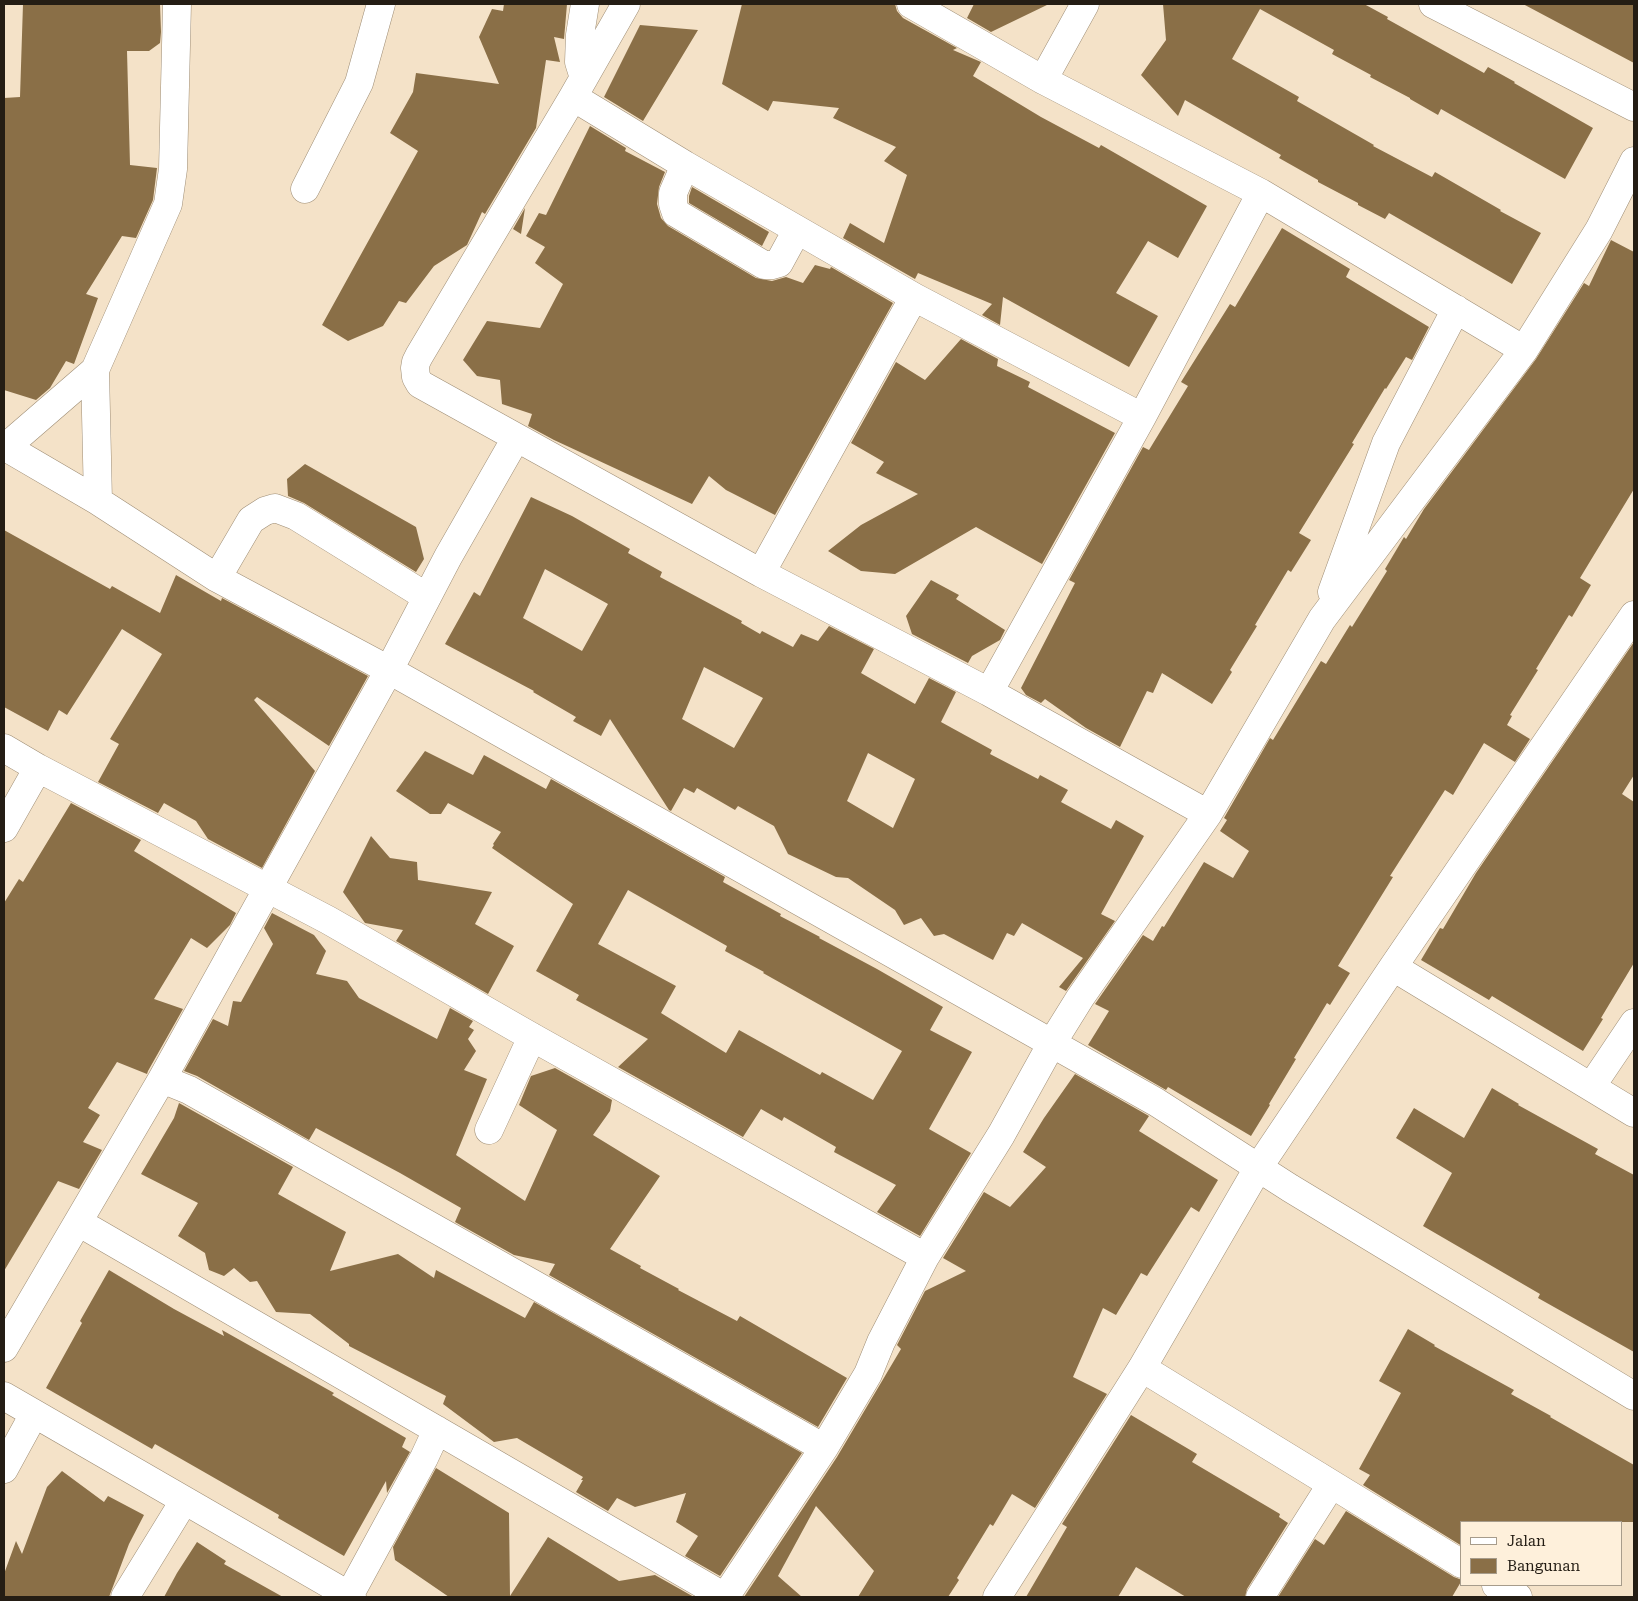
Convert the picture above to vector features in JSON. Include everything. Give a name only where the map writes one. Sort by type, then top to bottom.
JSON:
[{"type":"street","points":[[98,502],[95,370],[168,204],[173,169],[178,4]]},
{"type":"street","points":[[305,189],[359,83],[381,4]]},
{"type":"street","points":[[578,88],[580,35],[585,4]]},
{"type":"street","points":[[626,4],[416,362],[416,377],[420,384],[761,573],[989,692],[1208,814]]},
{"type":"street","points":[[910,4],[1043,80],[1261,193],[1524,350]]},
{"type":"street","points":[[1043,80],[1085,4]]},
{"type":"street","points":[[1432,4],[1634,107]]},
{"type":"street","points":[[578,88],[686,165],[797,230],[914,297],[1142,417]]},
{"type":"street","points":[[78,1222],[725,1597],[824,1448],[868,1374],[881,1342],[925,1257],[1001,1135],[1052,1043],[1080,998],[1208,814],[1322,619],[1524,350],[1599,230],[1634,161]]},
{"type":"street","points":[[686,165],[673,193],[673,204],[676,212],[764,265],[780,263],[797,230]]},
{"type":"street","points":[[989,692],[1142,417],[1261,193]]},
{"type":"street","points":[[761,573],[914,297]]},
{"type":"street","points":[[1322,619],[1386,443],[1456,309]]},
{"type":"street","points":[[95,370],[5,446],[98,502],[217,578],[389,670],[1156,1102],[1258,1168],[1634,1396]]},
{"type":"street","points":[[4,1348],[162,1079],[389,670],[448,557],[516,438]]},
{"type":"street","points":[[217,578],[251,520],[265,511],[275,508],[296,516],[427,597]]},
{"type":"street","points":[[997,1597],[1142,1368],[1258,1168],[1393,967],[1634,616]]},
{"type":"street","points":[[4,748],[38,768],[328,920],[532,1037],[925,1257]]},
{"type":"street","points":[[4,828],[38,768]]},
{"type":"street","points":[[1393,967],[1634,1113]]},
{"type":"street","points":[[1591,1087],[1634,1022]]},
{"type":"street","points":[[489,1130],[532,1037]]},
{"type":"street","points":[[162,1079],[189,1090],[824,1448]]},
{"type":"street","points":[[1142,1368],[1460,1563]]},
{"type":"street","points":[[4,1396],[184,1502],[350,1596],[437,1430]]},
{"type":"street","points":[[4,1469],[34,1414]]},
{"type":"street","points":[[1260,1597],[1331,1485]]},
{"type":"street","points":[[125,1597],[184,1502]]},
{"type":"street","points":[[1487,1597],[1495,1586]]},
{"type":"street","points":[[1498,1586],[1518,1597]]},
{"type":"building","points":[[23,4],[160,4],[161,32],[160,43],[149,51],[127,51],[130,165],[157,168],[153,200],[136,238],[122,236],[86,294],[98,298],[74,364],[66,361],[50,388],[36,400],[4,390],[4,98],[20,97]]},
{"type":"building","points":[[504,4],[567,4],[564,39],[554,37],[560,62],[546,60],[536,128],[485,214],[482,212],[467,245],[434,266],[406,303],[399,301],[383,326],[348,341],[322,325],[418,151],[390,133],[413,92],[416,73],[499,84],[479,37],[492,9],[503,11]]},
{"type":"building","points":[[742,4],[895,4],[897,11],[903,18],[957,48],[953,50],[981,62],[973,76],[1041,117],[1099,148],[1101,145],[1207,206],[1178,258],[1148,241],[1116,293],[1158,316],[1129,367],[1003,297],[1000,325],[982,315],[992,304],[918,273],[915,279],[843,238],[850,223],[884,243],[907,175],[884,161],[896,147],[833,118],[839,108],[773,101],[768,111],[722,84]]},
{"type":"building","points":[[974,4],[1049,4],[991,32],[967,18]]},
{"type":"building","points":[[1163,4],[1364,4],[1388,17],[1387,19],[1484,73],[1488,67],[1593,128],[1565,179],[1441,109],[1438,115],[1332,54],[1334,50],[1260,9],[1232,59],[1299,97],[1297,101],[1373,146],[1432,177],[1435,172],[1541,233],[1512,284],[1389,213],[1385,219],[1358,205],[1358,203],[1318,182],[1318,180],[1279,158],[1281,155],[1185,100],[1178,116],[1141,75],[1166,40]]},
{"type":"building","points":[[1523,4],[1634,4],[1634,63]]},
{"type":"building","points":[[640,25],[698,30],[643,121],[604,97]]},
{"type":"building","points":[[590,126],[626,148],[625,151],[665,172],[659,187],[657,204],[661,218],[668,226],[756,278],[772,281],[786,277],[803,283],[815,265],[830,269],[831,267],[893,303],[775,515],[726,490],[709,476],[692,504],[554,440],[528,426],[532,414],[502,404],[500,380],[477,376],[463,360],[487,321],[540,328],[563,284],[535,263],[545,247],[526,236],[539,213],[546,215]]},
{"type":"building","points":[[692,187],[769,232],[762,246],[689,203]]},
{"type":"building","points":[[525,208],[521,234],[513,229]]},
{"type":"building","points":[[1282,228],[1350,269],[1346,277],[1429,327],[1412,360],[1406,357],[1385,388],[1352,443],[1354,444],[1299,533],[1311,540],[1291,572],[1288,570],[1230,670],[1232,672],[1212,704],[1162,673],[1153,693],[1147,691],[1120,747],[1086,728],[1045,699],[1041,703],[1026,695],[1021,688],[1075,583],[1069,580],[1143,447],[1149,450],[1188,386],[1181,382],[1230,304],[1235,307]]},
{"type":"building","points":[[1611,240],[1634,252],[1634,489],[1580,578],[1591,585],[1572,617],[1569,615],[1510,715],[1512,716],[1507,725],[1530,739],[1515,762],[1484,743],[1453,795],[1445,790],[1390,876],[1393,877],[1338,966],[1350,973],[1330,1005],[1327,1003],[1251,1136],[1168,1087],[1166,1090],[1088,1045],[1109,1011],[1095,1004],[1143,935],[1153,941],[1162,926],[1164,927],[1204,862],[1233,878],[1249,851],[1220,831],[1227,820],[1224,818],[1270,738],[1273,740],[1321,661],[1326,664],[1350,625],[1352,627],[1387,571],[1385,569],[1404,537],[1406,539],[1424,509],[1536,359],[1584,283],[1589,286]]},
{"type":"building","points":[[961,339],[998,359],[997,366],[1030,382],[1028,387],[1115,433],[1042,564],[976,527],[895,574],[861,571],[828,551],[861,525],[918,494],[876,473],[884,462],[851,443],[896,362],[925,380]]},
{"type":"building","points":[[305,464],[416,527],[424,559],[416,572],[304,503],[288,496],[287,479]]},
{"type":"building","points":[[531,497],[572,516],[630,549],[628,553],[662,572],[660,577],[742,621],[741,623],[760,634],[762,631],[793,647],[801,634],[818,641],[829,626],[874,649],[861,673],[915,704],[929,678],[956,692],[941,722],[992,750],[990,754],[1038,779],[1040,775],[1068,790],[1061,802],[1111,829],[1116,820],[1144,836],[1101,914],[1115,921],[1066,991],[1059,987],[1083,958],[1022,923],[1014,936],[1007,933],[993,960],[944,934],[934,936],[921,918],[904,925],[895,910],[848,878],[836,877],[788,854],[774,826],[738,806],[735,810],[697,788],[694,793],[684,788],[671,811],[669,810],[610,719],[601,736],[573,721],[576,717],[534,691],[445,644],[474,592],[480,596]],"holes":[[[545,569],[608,604],[582,651],[523,618]],[[704,667],[763,698],[734,748],[682,719]],[[868,753],[915,779],[893,828],[847,801]]]},
{"type":"building","points":[[4,530],[110,589],[112,586],[160,613],[176,575],[221,601],[222,598],[368,676],[329,746],[257,697],[254,700],[315,771],[262,868],[208,839],[196,821],[164,803],[158,813],[98,782],[119,744],[110,739],[162,654],[122,629],[67,715],[59,710],[48,731],[4,707]]},
{"type":"building","points":[[931,580],[959,595],[956,599],[1005,630],[1000,640],[972,656],[968,663],[912,634],[906,616]]},
{"type":"building","points":[[1634,642],[1634,775],[1622,794],[1634,802],[1634,963],[1583,1051],[1492,996],[1489,1000],[1421,960],[1440,928],[1443,929],[1476,873]]},
{"type":"building","points":[[425,751],[473,775],[484,755],[546,789],[551,779],[725,877],[723,882],[781,914],[780,916],[943,1007],[930,1030],[972,1052],[929,1129],[971,1153],[920,1236],[877,1212],[896,1185],[834,1152],[836,1147],[784,1117],[782,1121],[761,1109],[743,1137],[618,1067],[648,1039],[576,1000],[579,995],[536,971],[573,904],[492,848],[501,832],[448,803],[441,814],[430,814],[396,791]],"holes":[[[628,890],[727,946],[725,951],[902,1051],[873,1100],[822,1072],[820,1075],[739,1030],[726,1053],[661,1013],[676,986],[598,944]]]},
{"type":"building","points":[[71,803],[141,840],[134,851],[236,913],[230,925],[207,948],[191,938],[154,999],[183,1009],[147,1074],[117,1062],[88,1108],[100,1115],[83,1142],[102,1150],[79,1189],[58,1181],[4,1271],[4,903],[19,879],[23,882]]},
{"type":"building","points":[[371,836],[390,858],[417,862],[418,880],[492,892],[475,924],[514,946],[488,994],[396,941],[403,930],[365,923],[343,892]]},
{"type":"building","points":[[272,913],[314,935],[326,951],[316,974],[347,981],[359,998],[437,1039],[450,1008],[473,1021],[469,1027],[474,1030],[468,1039],[476,1051],[464,1070],[487,1079],[456,1155],[525,1201],[557,1130],[519,1105],[531,1076],[555,1068],[612,1100],[610,1111],[593,1135],[660,1176],[610,1249],[678,1290],[737,1321],[740,1316],[847,1378],[818,1427],[549,1275],[555,1264],[514,1255],[455,1222],[461,1208],[400,1173],[316,1128],[309,1140],[197,1076],[184,1071],[213,1019],[228,1026],[233,1001],[241,1002],[273,944],[264,928]]},
{"type":"building","points":[[1075,1074],[1149,1116],[1139,1131],[1218,1180],[1199,1212],[1191,1207],[1147,1276],[1141,1273],[1116,1315],[1103,1308],[1073,1377],[1107,1394],[1035,1508],[1012,1494],[993,1526],[990,1524],[957,1578],[959,1580],[948,1597],[858,1597],[874,1571],[816,1506],[778,1576],[802,1597],[744,1597],[837,1457],[901,1349],[897,1345],[925,1291],[966,1271],[943,1258],[984,1192],[1010,1207],[1046,1167],[1023,1152]]},
{"type":"building","points":[[1492,1088],[1518,1105],[1598,1149],[1595,1154],[1634,1175],[1634,1352],[1538,1298],[1540,1294],[1423,1226],[1452,1173],[1396,1138],[1414,1108],[1464,1138]]},
{"type":"building","points":[[179,1103],[293,1167],[278,1194],[346,1232],[330,1271],[398,1254],[434,1278],[436,1270],[525,1318],[534,1302],[802,1453],[720,1576],[685,1556],[698,1536],[676,1522],[686,1493],[635,1507],[617,1498],[608,1511],[576,1492],[583,1477],[517,1438],[494,1442],[443,1404],[446,1396],[349,1346],[349,1344],[310,1314],[276,1312],[257,1281],[250,1282],[234,1268],[224,1276],[209,1270],[205,1253],[178,1236],[198,1203],[141,1174],[174,1118]]},
{"type":"building","points":[[109,1270],[174,1309],[224,1336],[222,1330],[334,1393],[332,1395],[406,1438],[402,1447],[410,1452],[387,1493],[386,1481],[344,1556],[278,1518],[279,1515],[155,1444],[152,1449],[46,1388],[82,1323],[80,1321]]},
{"type":"building","points":[[1408,1329],[1434,1346],[1514,1390],[1511,1394],[1634,1465],[1634,1522],[1460,1521],[1460,1545],[1363,1485],[1370,1475],[1359,1469],[1401,1393],[1379,1381]]},
{"type":"building","points":[[1131,1415],[1197,1454],[1192,1462],[1280,1514],[1279,1517],[1288,1523],[1247,1589],[1245,1597],[1186,1597],[1136,1567],[1118,1597],[1026,1597],[1067,1527],[1062,1524]]},
{"type":"building","points":[[436,1468],[509,1513],[510,1596],[548,1537],[619,1581],[655,1575],[694,1597],[449,1597],[395,1560],[393,1547]]},
{"type":"building","points":[[62,1471],[104,1502],[108,1496],[144,1515],[129,1544],[109,1597],[4,1597],[4,1574],[16,1541],[22,1554],[47,1487]]},
{"type":"building","points":[[1346,1511],[1460,1579],[1460,1583],[1452,1597],[1278,1597],[1315,1539],[1324,1545]]},
{"type":"building","points":[[197,1542],[226,1561],[224,1564],[283,1597],[164,1597]]}]
